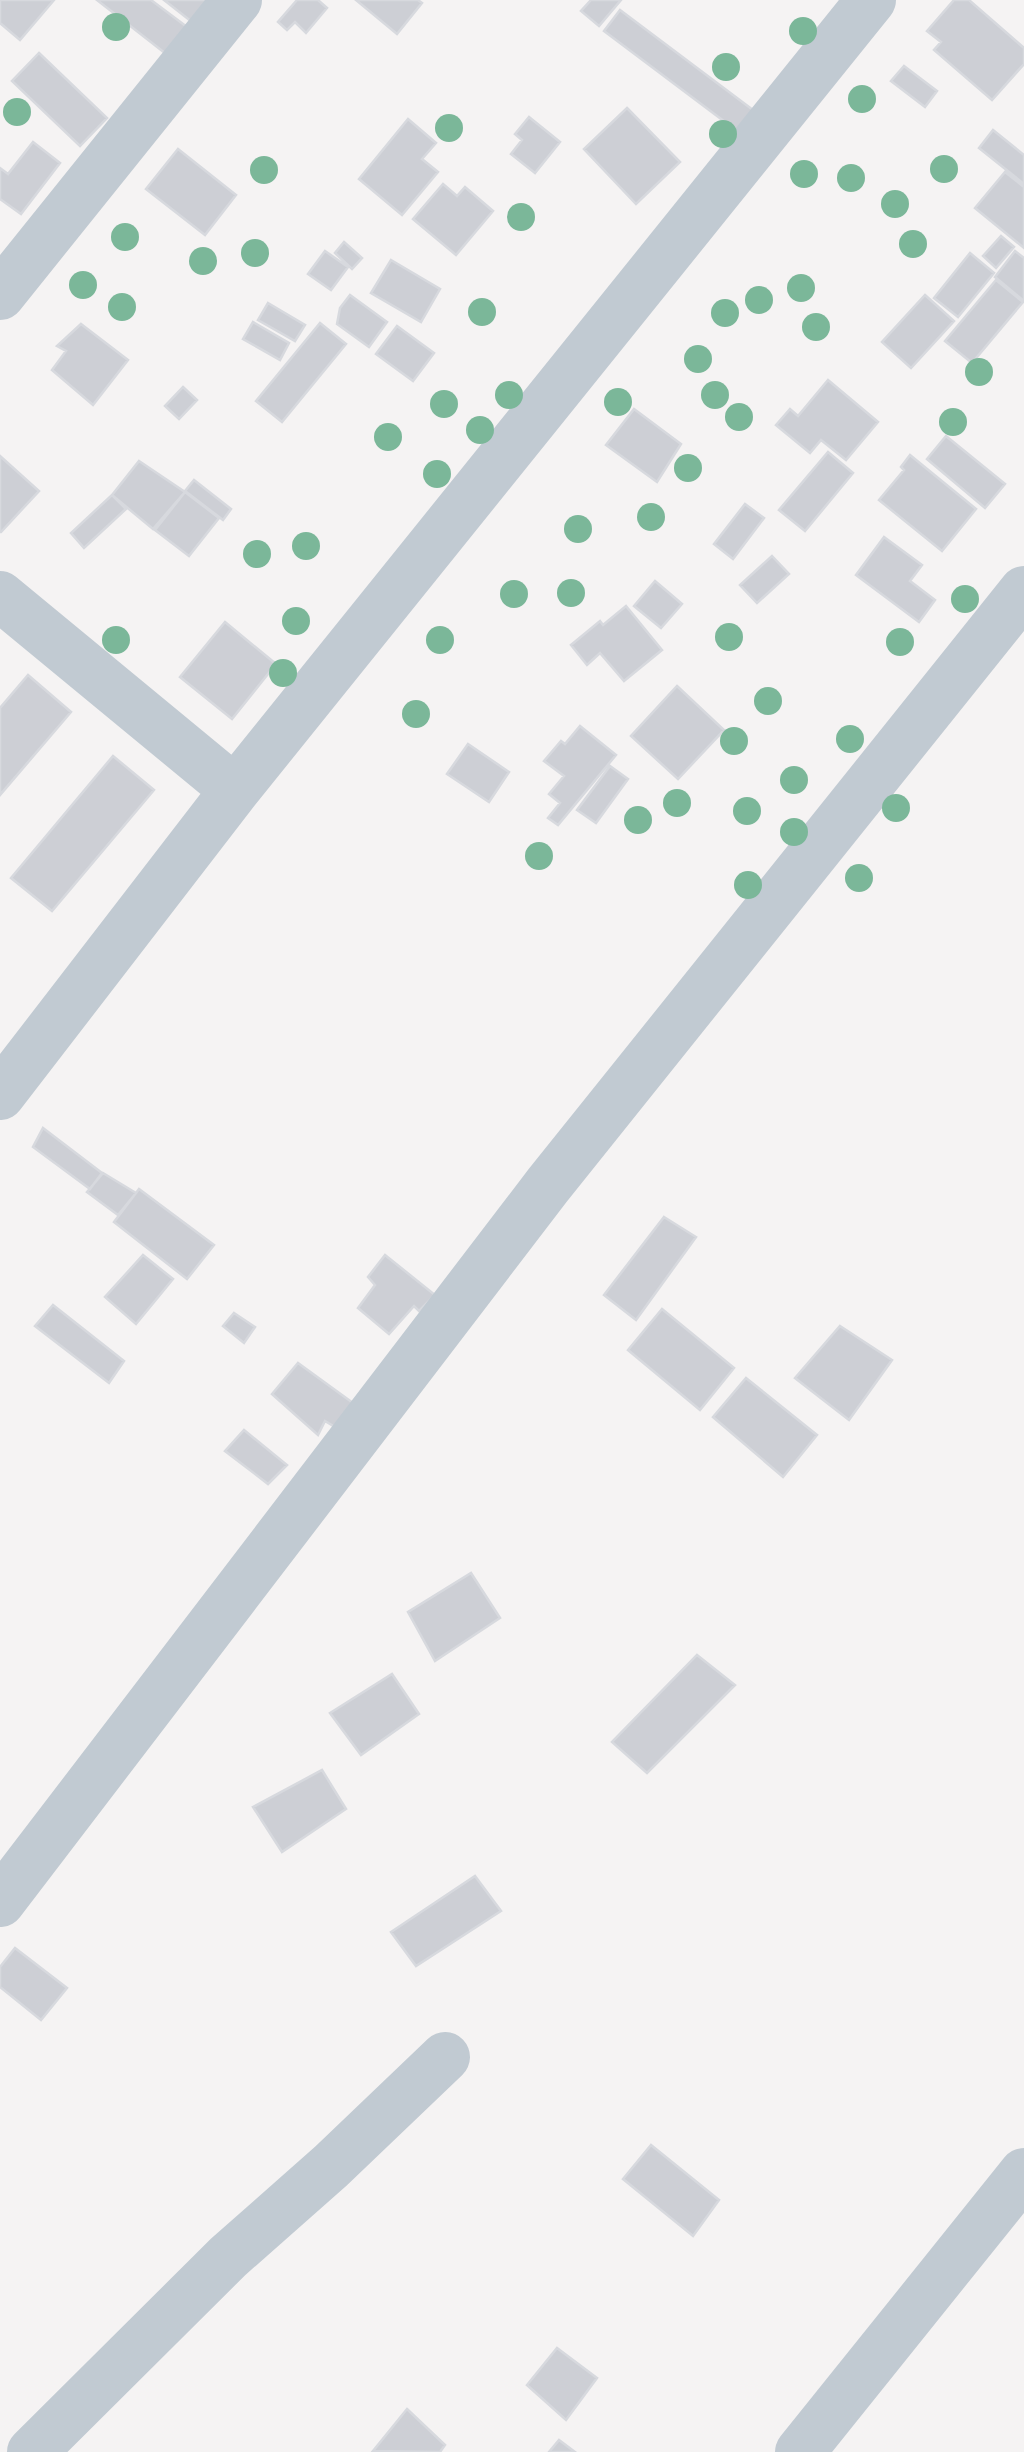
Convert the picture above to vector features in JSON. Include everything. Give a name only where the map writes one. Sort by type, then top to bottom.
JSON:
[{"type":"street","points":[[0,295],[237,0]]},
{"type":"street","points":[[0,1095],[236,790],[871,0]]},
{"type":"street","points":[[0,1902],[548,1185],[1024,590]]},
{"type":"street","points":[[0,596],[236,790]]},
{"type":"street","points":[[32,2452],[228,2258],[445,2057]]},
{"type":"street","points":[[800,2452],[1024,2173]]},
{"type":"building","points":[[0,0],[54,0],[20,40],[0,23]]},
{"type":"building","points":[[97,0],[151,0],[191,30],[170,57]]},
{"type":"building","points":[[164,0],[209,0],[192,22]]},
{"type":"building","points":[[297,0],[318,0],[327,8],[306,33],[295,22],[287,30],[278,22]]},
{"type":"building","points":[[356,0],[418,0],[422,3],[397,34]]},
{"type":"building","points":[[591,0],[621,0],[599,26],[581,11]]},
{"type":"building","points":[[954,0],[969,0],[1024,48],[1024,64],[992,100],[934,50],[941,42],[927,31]]},
{"type":"building","points":[[620,10],[757,113],[741,134],[604,31]]},
{"type":"building","points":[[39,53],[107,118],[80,146],[12,81]]},
{"type":"building","points":[[904,66],[937,91],[925,107],[891,81]]},
{"type":"building","points":[[627,108],[680,162],[636,204],[584,149]]},
{"type":"building","points":[[529,117],[560,142],[535,173],[511,154],[522,140],[515,134]]},
{"type":"building","points":[[408,119],[436,143],[422,159],[438,172],[402,215],[359,179]]},
{"type":"building","points":[[993,130],[1024,155],[1024,184],[979,148]]},
{"type":"building","points":[[33,142],[60,163],[21,214],[0,199],[0,168],[8,174]]},
{"type":"building","points":[[178,149],[236,195],[205,235],[146,189]]},
{"type":"building","points":[[1005,172],[1024,187],[1024,248],[975,208]]},
{"type":"building","points":[[443,184],[457,196],[465,187],[493,211],[456,255],[413,219]]},
{"type":"building","points":[[1001,236],[1014,247],[996,268],[983,256]]},
{"type":"building","points":[[344,242],[362,258],[352,269],[335,253]]},
{"type":"building","points":[[325,251],[348,267],[331,290],[308,274]]},
{"type":"building","points":[[1015,251],[1024,258],[1024,301],[995,277]]},
{"type":"building","points":[[970,253],[994,273],[958,317],[934,298]]},
{"type":"building","points":[[391,260],[440,289],[421,322],[371,293]]},
{"type":"building","points":[[996,280],[1023,302],[972,363],[945,341]]},
{"type":"building","points":[[350,295],[387,322],[369,347],[337,324],[340,308]]},
{"type":"building","points":[[925,295],[954,321],[911,368],[882,342]]},
{"type":"building","points":[[268,303],[305,325],[295,341],[258,320]]},
{"type":"building","points":[[253,322],[289,343],[280,360],[243,339]]},
{"type":"building","points":[[320,323],[346,344],[282,422],[256,401]]},
{"type":"building","points":[[81,324],[128,360],[93,405],[52,370],[66,351],[57,346]]},
{"type":"building","points":[[397,326],[434,353],[413,381],[376,354]]},
{"type":"building","points":[[828,380],[878,422],[846,460],[821,440],[810,453],[776,425],[790,409],[798,416]]},
{"type":"building","points":[[183,387],[197,400],[179,419],[165,406]]},
{"type":"building","points":[[634,409],[681,444],[657,482],[606,445]]},
{"type":"building","points":[[946,436],[1005,484],[985,508],[927,459]]},
{"type":"building","points":[[828,452],[853,473],[805,531],[779,510]]},
{"type":"building","points":[[910,455],[976,509],[942,551],[879,500],[904,470],[901,467]]},
{"type":"building","points":[[0,456],[39,491],[1,532],[0,532]]},
{"type":"building","points":[[139,461],[185,492],[153,529],[112,495]]},
{"type":"building","points":[[194,480],[231,509],[223,520],[185,491]]},
{"type":"building","points":[[185,492],[219,518],[189,556],[155,530]]},
{"type":"building","points":[[112,495],[126,509],[84,548],[71,533]]},
{"type":"building","points":[[745,504],[764,518],[733,559],[714,544]]},
{"type":"building","points":[[884,537],[922,565],[910,581],[935,600],[919,622],[856,575]]},
{"type":"building","points":[[772,556],[789,574],[757,603],[740,585]]},
{"type":"building","points":[[655,581],[682,604],[661,628],[634,606]]},
{"type":"building","points":[[626,606],[662,650],[624,681],[600,653],[587,665],[571,645]]},
{"type":"building","points":[[225,622],[276,664],[232,719],[180,677]]},
{"type":"building","points":[[28,675],[71,712],[0,795],[0,708]]},
{"type":"building","points":[[677,686],[724,730],[678,779],[631,736]]},
{"type":"building","points":[[580,726],[616,755],[558,825],[548,818],[560,803],[549,794],[564,776],[544,761]]},
{"type":"building","points":[[468,744],[509,772],[489,802],[447,774]]},
{"type":"building","points":[[113,756],[154,790],[52,911],[11,878]]},
{"type":"building","points":[[610,766],[628,779],[596,823],[577,810]]},
{"type":"building","points":[[43,1128],[102,1173],[90,1189],[33,1147]]},
{"type":"building","points":[[103,1173],[136,1193],[118,1215],[87,1192]]},
{"type":"building","points":[[139,1189],[214,1245],[187,1279],[114,1222]]},
{"type":"building","points":[[664,1217],[696,1237],[636,1320],[604,1295]]},
{"type":"building","points":[[143,1255],[173,1279],[136,1324],[105,1297]]},
{"type":"building","points":[[385,1255],[435,1295],[419,1311],[414,1306],[389,1334],[358,1308],[375,1285],[368,1277]]},
{"type":"building","points":[[53,1305],[124,1361],[109,1383],[35,1326]]},
{"type":"building","points":[[662,1309],[734,1368],[700,1410],[628,1350]]},
{"type":"building","points":[[234,1313],[255,1327],[244,1343],[223,1326]]},
{"type":"building","points":[[840,1326],[892,1360],[849,1420],[795,1378]]},
{"type":"building","points":[[298,1363],[353,1403],[335,1427],[325,1421],[318,1435],[272,1394]]},
{"type":"building","points":[[746,1378],[817,1435],[783,1477],[713,1417]]},
{"type":"building","points":[[244,1430],[287,1465],[268,1484],[225,1451]]},
{"type":"building","points":[[471,1573],[500,1618],[435,1661],[408,1612]]},
{"type":"building","points":[[697,1655],[735,1685],[647,1773],[612,1742]]},
{"type":"building","points":[[392,1674],[419,1714],[361,1755],[330,1713]]},
{"type":"building","points":[[322,1770],[346,1809],[282,1852],[253,1807]]},
{"type":"building","points":[[475,1876],[501,1911],[416,1966],[391,1932]]},
{"type":"building","points":[[15,1948],[67,1988],[41,2020],[0,1987],[0,1967]]},
{"type":"building","points":[[651,2145],[719,2200],[693,2236],[623,2179]]},
{"type":"building","points":[[557,2348],[597,2378],[566,2420],[527,2385]]},
{"type":"building","points":[[407,2409],[445,2445],[440,2452],[373,2451]]},
{"type":"building","points":[[559,2440],[575,2452],[549,2452]]}]
